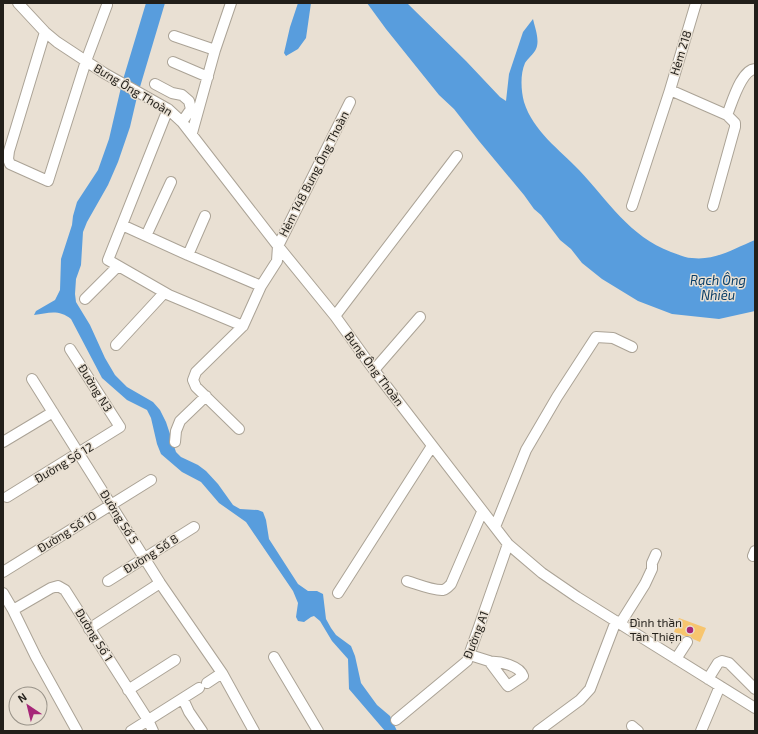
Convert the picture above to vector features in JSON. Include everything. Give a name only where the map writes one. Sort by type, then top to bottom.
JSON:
[{"type":"street","name":"Bưng Ông Thoàn","points":[[18,3],[45,32],[57,42],[104,73],[144,97],[168,109],[192,133],[278,246],[335,316],[374,370],[508,544],[542,573],[618,623],[753,707]]},
{"type":"street","points":[[192,133],[215,50],[231,3]]},
{"type":"street","name":"Hẻm 218","points":[[696,3],[670,90],[727,115]]},
{"type":"street","points":[[45,32],[8,151],[8,159],[10,164],[48,181],[86,61],[107,5]]},
{"type":"street","points":[[174,36],[215,50]]},
{"type":"street","points":[[174,62],[208,76]]},
{"type":"street","points":[[713,206],[735,127],[735,123],[727,115],[744,76],[749,70],[755,69]]},
{"type":"street","points":[[155,84],[172,93],[182,96],[189,101],[191,109],[182,122]]},
{"type":"street","points":[[632,206],[670,90]]},
{"type":"street","name":"Hẻm 148 Bưng Ông Thoàn","points":[[243,326],[261,286],[276,261],[278,246],[350,102]]},
{"type":"street","points":[[168,109],[108,260],[164,292],[243,326],[196,372],[193,380],[196,387],[239,429]]},
{"type":"street","points":[[335,316],[457,156]]},
{"type":"street","points":[[146,236],[171,182]]},
{"type":"street","points":[[188,255],[206,216]]},
{"type":"street","points":[[122,224],[188,255],[261,286]]},
{"type":"street","points":[[85,299],[118,266]]},
{"type":"street","points":[[116,345],[164,292]]},
{"type":"street","points":[[374,370],[420,317]]},
{"type":"street","points":[[495,528],[526,450],[557,397],[596,337],[613,338],[632,347]]},
{"type":"street","name":"Đường N3","points":[[70,349],[120,428]]},
{"type":"street","name":"Đường Số 5","points":[[32,379],[160,583],[222,673],[254,731]]},
{"type":"street","points":[[175,442],[176,431],[180,421],[206,396]]},
{"type":"street","points":[[3,442],[53,412]]},
{"type":"street","name":"Đường Số 12","points":[[7,497],[120,428]]},
{"type":"street","points":[[338,593],[432,446]]},
{"type":"street","name":"Đường Số 10","points":[[3,572],[151,480]]},
{"type":"street","points":[[407,581],[425,587],[443,590],[448,588],[452,584],[482,512]]},
{"type":"street","name":"Đường Số 8","points":[[108,581],[194,527]]},
{"type":"street","name":"Đường A1","points":[[396,720],[468,662],[508,544]]},
{"type":"street","points":[[538,731],[580,700],[590,689],[618,623],[645,584],[652,569],[652,563],[656,554]]},
{"type":"street","points":[[90,628],[160,583]]},
{"type":"street","name":"Đường Số 1","points":[[13,610],[51,588],[58,586],[65,590],[148,720],[152,731]]},
{"type":"street","points":[[3,593],[77,731]]},
{"type":"street","points":[[676,659],[687,642]]},
{"type":"street","points":[[470,655],[490,662]]},
{"type":"street","points":[[274,657],[318,731]]},
{"type":"street","points":[[128,690],[175,660]]},
{"type":"street","points":[[708,679],[718,663],[722,661],[729,663],[755,688]]},
{"type":"street","points":[[131,731],[222,673]]},
{"type":"street","points":[[701,731],[720,686]]},
{"type":"street","points":[[753,707],[755,696]]},
{"type":"street","points":[[183,699],[189,712],[202,731]]},
{"type":"water","points":[[146,3],[165,3],[137,97],[130,127],[118,162],[108,185],[83,232],[81,265],[76,279],[76,302],[90,325],[105,358],[115,375],[127,387],[153,402],[160,410],[166,422],[176,452],[181,457],[198,465],[206,471],[218,484],[233,505],[240,509],[258,510],[263,512],[269,539],[298,584],[308,591],[317,591],[323,594],[326,619],[336,635],[351,646],[355,656],[361,683],[377,705],[390,716],[397,731],[385,731],[349,689],[348,659],[332,641],[320,621],[314,616],[304,622],[298,621],[296,617],[298,603],[293,591],[246,522],[219,503],[201,482],[182,472],[161,454],[151,418],[147,410],[127,400],[102,378],[71,319],[58,313],[34,315],[36,311],[55,300],[60,290],[61,259],[72,225],[77,202],[98,170],[109,139],[122,83]]},
{"type":"water","points":[[298,3],[311,3],[306,38],[298,49],[286,56],[284,53],[290,27]]},
{"type":"water","name":"Rạch Ông Nhiêu","points":[[367,3],[407,3],[500,97],[506,101],[509,74],[523,32],[533,19],[538,42],[535,51],[523,67],[522,93],[528,112],[540,131],[579,170],[620,217],[643,237],[656,245],[684,257],[709,258],[755,240],[755,311],[719,319],[672,314],[638,301],[602,279],[582,263],[571,249],[560,240],[454,109],[439,95]]},
{"type":"building","name":"Đình thần Tân Thiện","points":[[679,618],[706,628],[700,642],[690,636],[685,636],[674,632]]},
{"type":"place","name":"Đình thần Tân Thiện","points":[[690,630]]}]
